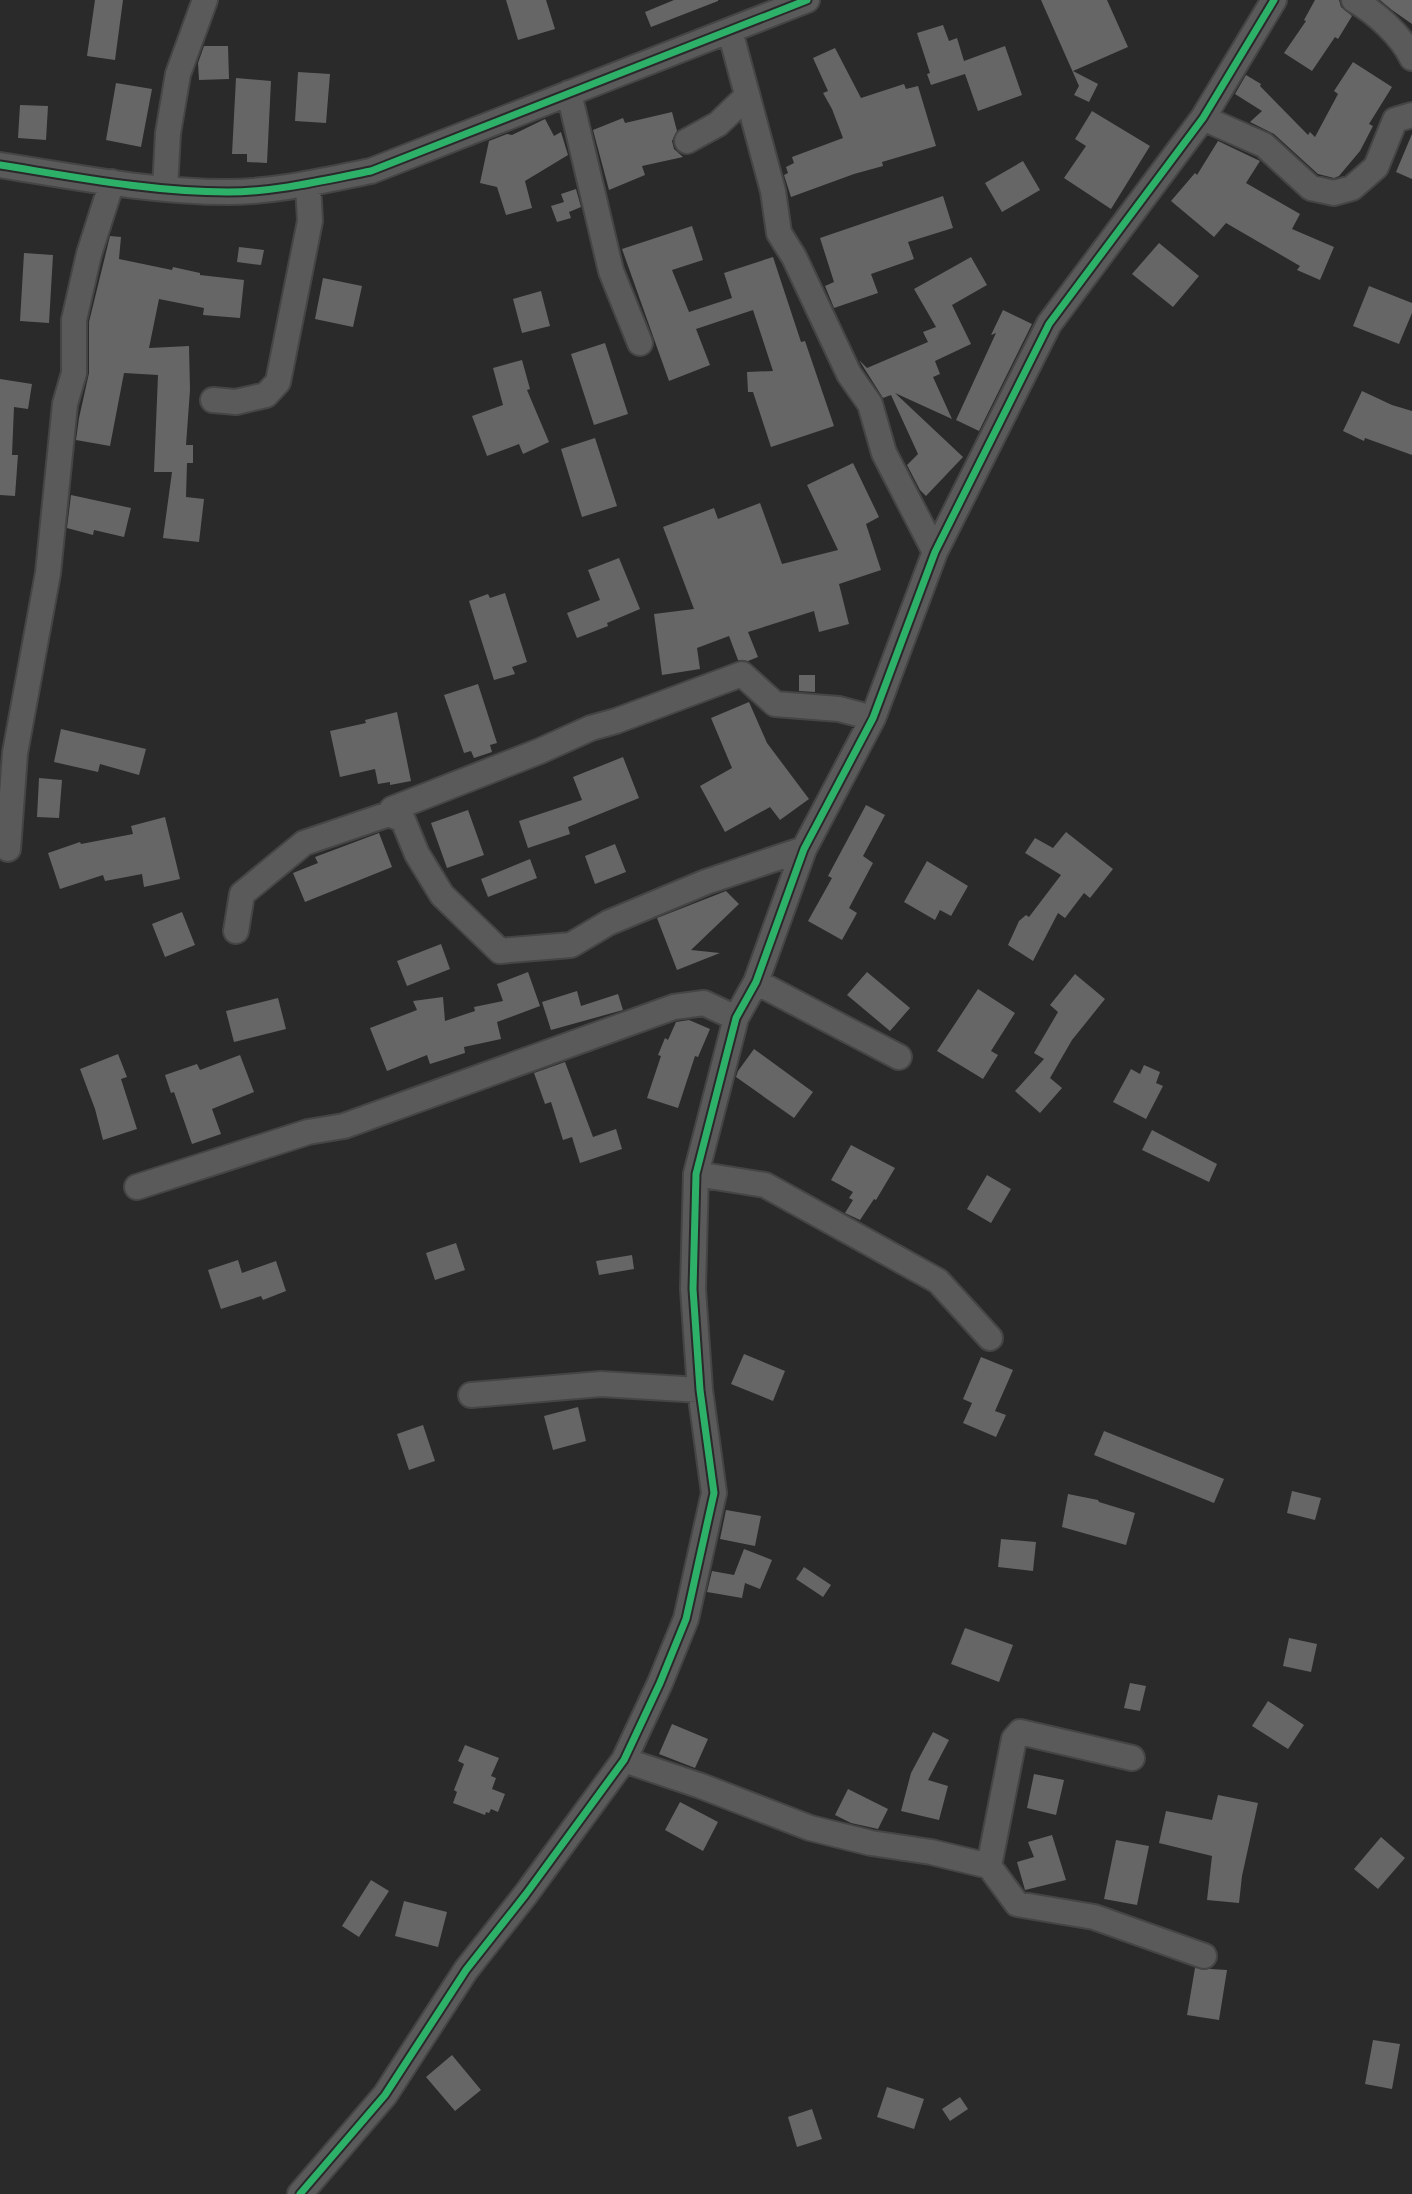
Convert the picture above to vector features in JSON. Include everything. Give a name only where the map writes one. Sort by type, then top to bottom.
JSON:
[{"type":"street","points":[[0,165],[165,188],[230,192],[308,184],[371,170],[807,0]]},
{"type":"street","points":[[300,2194],[385,2095],[466,1970],[526,1894],[624,1760],[660,1683],[686,1619],[714,1493],[699,1390],[693,1289],[696,1174],[736,1018],[756,982],[804,849],[873,718],[935,552],[1049,324],[1203,118],[1274,0]]},
{"type":"street","points":[[1354,0],[1386,26],[1407,48],[1412,58]]},
{"type":"street","points":[[165,188],[168,134],[178,74],[199,3]]},
{"type":"street","points":[[730,31],[773,191],[779,233],[794,257],[849,374],[870,404],[884,453],[935,552]]},
{"type":"street","points":[[569,93],[611,271],[640,343]]},
{"type":"street","points":[[687,141],[718,124],[746,97]]},
{"type":"street","points":[[1203,118],[1264,145],[1311,188],[1334,193],[1352,188],[1376,167],[1395,120],[1412,115]]},
{"type":"street","points":[[8,849],[8,757],[48,573],[65,404],[74,373],[74,320],[89,254],[112,182]]},
{"type":"street","points":[[213,400],[236,402],[266,395],[278,382],[310,221],[308,184]]},
{"type":"street","points":[[236,931],[242,894],[304,843],[389,814],[392,809],[591,728],[743,674],[775,704],[839,709],[873,718]]},
{"type":"street","points":[[389,814],[403,820],[417,854],[442,895],[500,951],[571,945],[608,923],[706,882],[804,849]]},
{"type":"street","points":[[756,982],[899,1057]]},
{"type":"street","points":[[137,1187],[308,1132],[344,1126],[674,1007],[704,1003],[736,1018]]},
{"type":"street","points":[[696,1174],[765,1185],[938,1281],[990,1338]]},
{"type":"street","points":[[471,1395],[601,1384],[699,1390]]},
{"type":"street","points":[[989,1866],[1014,1739],[1020,1732],[1132,1758]]},
{"type":"street","points":[[624,1760],[810,1828],[989,1866],[1017,1904],[1094,1917],[1204,1955]]},
{"type":"building","points":[[95,0],[123,0],[115,60],[87,56]]},
{"type":"building","points":[[506,0],[546,0],[555,29],[518,40]]},
{"type":"building","points":[[674,0],[718,1],[651,27],[645,12]]},
{"type":"building","points":[[1041,0],[1107,0],[1128,47],[1073,71],[1098,84],[1089,102],[1074,95],[1079,86]]},
{"type":"building","points":[[1315,0],[1339,0],[1341,7],[1352,16],[1338,39],[1335,37],[1312,71],[1284,53],[1306,21],[1304,20]]},
{"type":"building","points":[[1380,0],[1412,0],[1412,24],[1392,10]]},
{"type":"building","points":[[943,25],[949,41],[957,38],[964,61],[1005,46],[1022,95],[978,111],[965,74],[931,85],[927,74],[930,73],[917,33]]},
{"type":"building","points":[[204,46],[228,46],[229,79],[199,80],[198,63]]},
{"type":"building","points":[[835,48],[861,98],[904,84],[906,89],[918,86],[936,146],[882,162],[883,166],[791,197],[784,175],[788,173],[786,167],[794,163],[792,157],[843,138],[823,93],[828,91],[813,58]]},
{"type":"building","points":[[1353,62],[1392,87],[1369,124],[1373,126],[1360,151],[1339,176],[1334,178],[1318,174],[1274,134],[1250,122],[1262,111],[1235,94],[1246,75],[1261,84],[1308,135],[1310,132],[1315,137],[1338,94],[1334,91]]},
{"type":"building","points":[[298,72],[330,74],[326,123],[295,121]]},
{"type":"building","points":[[236,78],[271,81],[267,163],[247,162],[247,154],[232,154]]},
{"type":"building","points":[[116,83],[152,89],[141,147],[106,140]]},
{"type":"building","points":[[20,105],[48,106],[46,140],[18,138]]},
{"type":"building","points":[[1092,111],[1150,146],[1111,209],[1064,178],[1086,146],[1075,139]]},
{"type":"building","points":[[672,112],[677,131],[672,141],[674,149],[683,157],[642,166],[645,175],[609,190],[593,130],[623,118],[625,123]]},
{"type":"building","points":[[545,119],[554,136],[561,132],[568,155],[525,181],[532,208],[506,215],[497,187],[480,183],[489,141],[507,134],[512,135]]},
{"type":"building","points":[[1412,134],[1412,179],[1396,172]]},
{"type":"building","points":[[1218,141],[1260,161],[1246,183],[1300,214],[1292,229],[1334,247],[1320,280],[1297,270],[1300,266],[1226,223],[1214,237],[1171,201],[1195,173],[1197,175]]},
{"type":"building","points":[[1023,161],[1040,190],[1002,212],[985,183]]},
{"type":"building","points":[[576,189],[581,207],[569,212],[571,218],[557,222],[551,206],[564,202],[561,194]]},
{"type":"building","points":[[943,196],[953,228],[908,242],[914,259],[871,274],[878,293],[834,308],[825,286],[834,282],[820,238]]},
{"type":"building","points":[[692,226],[703,260],[672,270],[689,312],[732,298],[724,273],[773,257],[801,342],[805,341],[834,426],[771,447],[753,392],[748,392],[747,372],[773,371],[753,310],[696,329],[710,365],[669,381],[622,249]]},
{"type":"building","points":[[110,236],[121,237],[119,259],[172,270],[173,267],[200,275],[244,280],[240,318],[203,315],[204,308],[159,299],[149,348],[189,346],[190,390],[186,445],[193,445],[193,463],[187,463],[186,497],[204,499],[199,542],[163,538],[172,472],[154,472],[158,375],[124,373],[110,446],[76,440],[89,373],[89,322]]},
{"type":"building","points":[[1159,243],[1199,276],[1173,307],[1132,274]]},
{"type":"building","points":[[239,247],[264,250],[261,265],[237,262]]},
{"type":"building","points":[[24,253],[53,255],[49,323],[20,321]]},
{"type":"building","points":[[971,257],[987,285],[952,305],[971,344],[935,361],[940,374],[933,377],[952,419],[895,393],[963,457],[926,496],[907,465],[918,454],[891,395],[883,398],[859,360],[867,368],[928,342],[923,332],[936,327],[914,289]]},
{"type":"building","points":[[323,278],[362,286],[353,327],[315,319]]},
{"type":"building","points":[[1369,286],[1412,303],[1412,313],[1399,344],[1353,326]]},
{"type":"building","points":[[541,291],[550,326],[522,333],[513,299]]},
{"type":"building","points":[[1003,310],[1032,324],[979,431],[956,420],[996,333],[991,335]]},
{"type":"building","points":[[605,343],[628,414],[594,425],[571,354]]},
{"type":"building","points":[[522,360],[530,389],[527,390],[549,442],[523,454],[519,444],[487,456],[472,416],[503,405],[493,368]]},
{"type":"building","points":[[0,379],[32,384],[28,409],[14,407],[12,455],[18,455],[15,496],[0,495]]},
{"type":"building","points":[[1362,391],[1412,411],[1412,455],[1365,438],[1364,441],[1343,431]]},
{"type":"building","points":[[595,438],[617,506],[582,517],[561,449]]},
{"type":"building","points":[[853,463],[879,517],[866,524],[881,570],[839,584],[849,624],[819,632],[814,611],[748,632],[758,657],[748,661],[738,660],[729,636],[697,648],[700,669],[662,675],[654,614],[694,609],[663,527],[714,508],[718,519],[760,503],[782,564],[838,550],[807,485]]},
{"type":"building","points":[[71,495],[131,508],[124,537],[94,530],[93,535],[67,528]]},
{"type":"building","points":[[619,558],[640,609],[577,638],[567,613],[600,600],[588,570]]},
{"type":"building","points":[[505,593],[527,662],[512,667],[515,674],[494,680],[469,601],[488,594],[490,598]]},
{"type":"building","points":[[799,675],[815,675],[815,692],[799,691]]},
{"type":"building","points":[[478,684],[497,743],[490,745],[492,752],[474,758],[471,751],[464,753],[444,695]]},
{"type":"building","points":[[749,702],[767,743],[809,799],[780,820],[770,807],[725,832],[700,786],[732,768],[711,718]]},
{"type":"building","points":[[397,712],[411,781],[378,784],[375,769],[340,777],[330,731],[366,723],[365,720]]},
{"type":"building","points":[[61,729],[146,749],[139,775],[100,764],[98,772],[54,762]]},
{"type":"building","points":[[623,757],[639,798],[568,827],[570,834],[528,848],[519,821],[582,800],[573,777]]},
{"type":"building","points":[[39,778],[62,780],[59,818],[37,817]]},
{"type":"building","points":[[866,805],[885,815],[863,856],[873,863],[849,908],[857,913],[842,940],[808,921],[832,878],[828,876]]},
{"type":"building","points":[[468,810],[484,855],[447,868],[431,823]]},
{"type":"building","points":[[165,817],[180,879],[144,887],[142,874],[105,881],[103,875],[60,889],[48,853],[80,842],[81,844],[133,834],[131,826]]},
{"type":"building","points":[[1066,832],[1113,869],[1090,898],[1084,893],[1065,918],[1058,913],[1033,961],[1008,945],[1019,921],[1026,915],[1029,917],[1061,875],[1025,853],[1035,838],[1053,848]]},
{"type":"building","points":[[379,833],[392,867],[305,902],[293,873],[318,863],[315,857]]},
{"type":"building","points":[[615,844],[626,872],[595,884],[585,856]]},
{"type":"building","points":[[530,859],[537,878],[488,897],[481,879]]},
{"type":"building","points":[[927,861],[968,886],[951,916],[940,910],[935,920],[904,902]]},
{"type":"building","points":[[726,891],[739,904],[691,950],[720,953],[677,970],[657,918]]},
{"type":"building","points":[[182,912],[195,945],[165,957],[152,924]]},
{"type":"building","points":[[441,944],[450,969],[407,986],[397,961]]},
{"type":"building","points":[[528,972],[540,1006],[497,1022],[501,1039],[464,1047],[465,1053],[430,1064],[427,1055],[387,1071],[370,1028],[417,1010],[413,1001],[443,997],[445,1021],[475,1011],[474,1007],[503,1001],[497,984]]},
{"type":"building","points":[[867,972],[910,1008],[890,1031],[847,995]]},
{"type":"building","points":[[1075,974],[1105,999],[1072,1040],[1050,1078],[1062,1088],[1040,1113],[1015,1091],[1044,1059],[1034,1053],[1058,1012],[1050,1005]]},
{"type":"building","points":[[978,989],[1015,1013],[991,1051],[998,1055],[983,1079],[937,1051]]},
{"type":"building","points":[[577,991],[581,1006],[618,994],[623,1010],[551,1030],[542,1002]]},
{"type":"building","points":[[278,998],[286,1029],[234,1042],[226,1011]]},
{"type":"building","points":[[689,1020],[710,1029],[698,1057],[695,1056],[678,1108],[647,1098],[665,1038],[668,1040],[676,1022]]},
{"type":"building","points":[[754,1049],[813,1092],[794,1118],[736,1077]]},
{"type":"building","points":[[118,1054],[127,1077],[121,1079],[137,1129],[103,1140],[80,1069]]},
{"type":"building","points":[[240,1055],[254,1092],[212,1109],[221,1134],[192,1144],[174,1092],[171,1093],[165,1075],[197,1064],[200,1070]]},
{"type":"building","points":[[565,1062],[593,1137],[616,1129],[622,1149],[580,1163],[572,1137],[563,1140],[551,1102],[545,1104],[534,1073]]},
{"type":"building","points":[[1144,1065],[1160,1072],[1156,1083],[1163,1086],[1146,1119],[1113,1102],[1131,1069],[1140,1074]]},
{"type":"building","points":[[1152,1130],[1217,1164],[1209,1182],[1142,1150]]},
{"type":"building","points":[[851,1145],[895,1168],[876,1200],[874,1199],[860,1220],[845,1213],[853,1200],[849,1198],[853,1192],[831,1180]]},
{"type":"building","points":[[987,1175],[1011,1189],[991,1223],[967,1209]]},
{"type":"building","points":[[456,1243],[465,1270],[435,1280],[426,1253]]},
{"type":"building","points":[[632,1255],[634,1269],[599,1275],[596,1261]]},
{"type":"building","points":[[238,1260],[242,1273],[276,1261],[286,1291],[263,1300],[261,1296],[221,1309],[208,1270]]},
{"type":"building","points":[[744,1354],[785,1371],[773,1401],[731,1384]]},
{"type":"building","points":[[981,1357],[1013,1370],[995,1411],[1006,1415],[996,1437],[963,1423],[972,1403],[963,1399]]},
{"type":"building","points":[[578,1407],[586,1441],[553,1450],[544,1416]]},
{"type":"building","points":[[423,1425],[435,1461],[409,1470],[397,1434]]},
{"type":"building","points":[[1104,1431],[1224,1479],[1214,1503],[1094,1455]]},
{"type":"building","points":[[1292,1491],[1321,1498],[1315,1520],[1287,1513]]},
{"type":"building","points":[[1068,1494],[1098,1500],[1135,1513],[1126,1545],[1062,1527]]},
{"type":"building","points":[[726,1510],[761,1516],[755,1546],[720,1539]]},
{"type":"building","points":[[1001,1539],[1036,1542],[1033,1571],[998,1567]]},
{"type":"building","points":[[744,1549],[772,1560],[760,1589],[745,1583],[742,1598],[707,1592],[712,1571],[734,1575]]},
{"type":"building","points":[[804,1567],[831,1585],[823,1597],[796,1579]]},
{"type":"building","points":[[965,1628],[1013,1645],[999,1682],[951,1664]]},
{"type":"building","points":[[1289,1638],[1317,1644],[1311,1672],[1283,1666]]},
{"type":"building","points":[[1130,1683],[1146,1686],[1140,1711],[1124,1708]]},
{"type":"building","points":[[1268,1701],[1304,1725],[1288,1749],[1252,1726]]},
{"type":"building","points":[[672,1724],[708,1739],[695,1768],[659,1754]]},
{"type":"building","points":[[933,1732],[949,1740],[928,1780],[948,1786],[939,1820],[901,1811],[911,1773]]},
{"type":"building","points":[[465,1745],[499,1758],[491,1776],[496,1778],[492,1789],[505,1794],[498,1812],[491,1809],[485,1815],[453,1803],[457,1792],[454,1790],[464,1764],[458,1761]]},
{"type":"building","points":[[1034,1774],[1064,1780],[1056,1815],[1027,1808]]},
{"type":"building","points":[[848,1789],[888,1809],[878,1829],[851,1823],[835,1815]]},
{"type":"building","points":[[1218,1795],[1258,1803],[1239,1903],[1207,1900],[1212,1856],[1159,1843],[1166,1811],[1212,1820]]},
{"type":"building","points":[[680,1802],[718,1822],[703,1851],[665,1830]]},
{"type":"building","points":[[1052,1835],[1066,1880],[1025,1890],[1017,1862],[1034,1857],[1028,1842]]},
{"type":"building","points":[[1381,1837],[1405,1858],[1378,1889],[1354,1869]]},
{"type":"building","points":[[1116,1840],[1149,1846],[1137,1905],[1104,1899]]},
{"type":"building","points":[[371,1880],[389,1891],[359,1937],[342,1926]]},
{"type":"building","points":[[404,1901],[447,1912],[438,1947],[395,1936]]},
{"type":"building","points":[[1195,1968],[1227,1970],[1219,2020],[1187,2015]]},
{"type":"building","points":[[1373,2040],[1400,2044],[1392,2089],[1365,2084]]},
{"type":"building","points":[[452,2055],[481,2090],[455,2111],[426,2077]]},
{"type":"building","points":[[887,2087],[924,2099],[914,2129],[877,2117]]},
{"type":"building","points":[[960,2097],[968,2109],[950,2121],[942,2109]]},
{"type":"building","points":[[812,2109],[822,2139],[797,2147],[788,2117]]},
{"type":"cycle path","points":[[0,165],[142,187],[199,191],[246,191],[318,182],[371,171],[807,0]]},
{"type":"cycle path","points":[[300,2194],[385,2095],[466,1970],[526,1894],[624,1760],[660,1683],[686,1619],[714,1493],[700,1390],[693,1289],[696,1174],[736,1018],[756,982],[804,849],[873,718],[935,552],[1049,324],[1203,118],[1274,0]]}]
